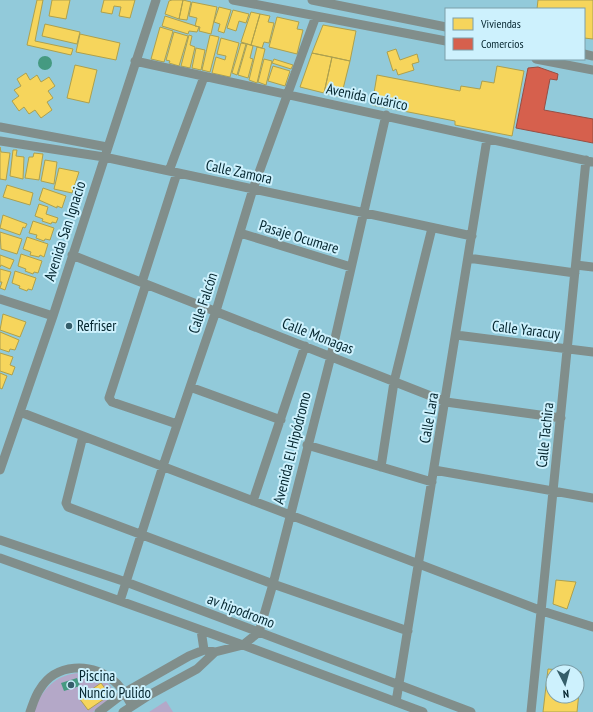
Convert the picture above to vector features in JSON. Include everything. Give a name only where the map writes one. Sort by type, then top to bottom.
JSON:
[{"type":"street","name":"Avenida San Ignacio","points":[[0,470],[53,316],[156,0]]},
{"type":"street","points":[[233,0],[445,41]]},
{"type":"street","points":[[312,0],[445,27]]},
{"type":"street","name":"Calle Falcón","points":[[120,601],[163,466],[216,311],[253,189],[316,16]]},
{"type":"street","points":[[541,60],[593,70]]},
{"type":"street","name":"Avenida Guárico","points":[[135,61],[590,161]]},
{"type":"street","points":[[177,424],[112,402],[109,398],[144,283],[173,172],[204,77]]},
{"type":"street","name":"Avenida El Hipódromo","points":[[259,632],[273,584],[307,445],[331,356],[386,115]]},
{"type":"street","points":[[0,127],[107,147]]},
{"type":"street","name":"Calle Lara","points":[[396,702],[446,402],[487,139]]},
{"type":"street","name":"Calle Zamora","points":[[0,141],[104,157],[472,236]]},
{"type":"street","name":"Calle Tachira","points":[[531,712],[575,269],[590,161]]},
{"type":"street","points":[[381,467],[394,382],[432,228]]},
{"type":"street","name":"Pasaje Ocumare","points":[[240,233],[351,267]]},
{"type":"street","name":"Calle Monagas","points":[[72,255],[446,402],[560,418]]},
{"type":"street","points":[[468,258],[575,269],[593,267]]},
{"type":"street","points":[[0,299],[53,316]]},
{"type":"street","name":"Calle Yaracuy","points":[[456,335],[593,352]]},
{"type":"street","points":[[253,501],[305,346]]},
{"type":"street","points":[[190,387],[281,420]]},
{"type":"street","points":[[20,412],[542,610],[593,627]]},
{"type":"street","points":[[83,436],[66,503],[68,507],[273,584],[408,631]]},
{"type":"street","points":[[307,445],[432,482]]},
{"type":"street","points":[[434,470],[593,498]]},
{"type":"street","name":"av hipodromo","points":[[0,540],[126,582],[471,712]]},
{"type":"street","name":"av hipodromo","points":[[0,558],[243,645],[423,712]]},
{"type":"street","points":[[201,630],[204,650]]},
{"type":"street","points":[[99,712],[124,693],[189,656],[204,650],[215,652],[243,645],[259,632]]},
{"type":"street","points":[[123,712],[197,669],[215,652]]},
{"type":"street","points":[[30,712],[36,694],[44,683],[56,674],[69,669],[80,668],[97,671],[114,681],[132,706]]},
{"type":"shaded area","points":[[45,56],[50,58],[52,63],[50,68],[45,70],[40,68],[38,63],[40,58]]},
{"type":"shaded area","points":[[81,673],[98,677],[111,686],[112,697],[93,712],[32,712],[40,697],[50,685],[64,676]]},
{"type":"shaded area","name":"Piscina Nuncio Pulido","points":[[77,678],[80,686],[64,691],[61,683]]},
{"type":"shaded area","points":[[166,701],[173,712],[149,712]]},
{"type":"building: Viviendas","points":[[37,0],[43,0],[35,41],[73,49],[71,55],[27,45]]},
{"type":"building: Viviendas","points":[[52,0],[70,0],[66,19],[49,16]]},
{"type":"building: Viviendas","points":[[104,0],[135,0],[130,18],[119,16],[121,7],[114,6],[112,14],[101,12]]},
{"type":"building: Viviendas","points":[[183,0],[179,19],[165,14],[169,1]]},
{"type":"building: Viviendas","points":[[183,0],[191,2],[187,20],[179,19]]},
{"type":"building: Viviendas","points":[[538,0],[593,0],[593,39],[585,38],[585,8],[537,8]]},
{"type":"building: Viviendas","points":[[192,2],[217,7],[211,34],[199,31],[200,27],[195,26],[197,18],[189,16]]},
{"type":"building: Viviendas","points":[[219,7],[231,10],[224,33],[218,31],[220,24],[214,22]]},
{"type":"building: Viviendas","points":[[233,10],[249,14],[246,23],[239,21],[236,31],[227,28]]},
{"type":"building: Viviendas","points":[[251,12],[260,14],[251,45],[241,42]]},
{"type":"building: Viviendas","points":[[260,14],[270,16],[268,22],[274,23],[269,43],[264,42],[262,48],[251,45]]},
{"type":"building: Viviendas","points":[[165,16],[199,27],[197,32],[189,31],[188,34],[162,26]]},
{"type":"building: Viviendas","points":[[277,17],[299,22],[297,29],[303,30],[297,54],[269,47]]},
{"type":"building: Viviendas","points":[[45,24],[80,32],[77,44],[42,36]]},
{"type":"building: Viviendas","points":[[323,25],[356,31],[350,61],[312,53]]},
{"type":"building: Viviendas","points":[[160,27],[173,31],[164,62],[151,59]]},
{"type":"building: Viviendas","points":[[174,32],[188,36],[179,66],[169,63],[170,61],[166,60]]},
{"type":"building: Viviendas","points":[[80,34],[120,43],[116,60],[76,52]]},
{"type":"building: Viviendas","points":[[189,35],[192,36],[190,45],[195,47],[190,68],[181,66]]},
{"type":"building: Viviendas","points":[[210,35],[219,37],[210,72],[202,70]]},
{"type":"building: Viviendas","points":[[221,38],[239,43],[230,77],[212,73],[216,57],[225,60],[226,56],[217,54]]},
{"type":"building: Viviendas","points":[[241,43],[246,44],[237,75],[232,73]]},
{"type":"building: Viviendas","points":[[247,44],[253,46],[250,58],[253,59],[248,78],[238,75]]},
{"type":"building: Viviendas","points":[[257,47],[265,49],[257,83],[249,80]]},
{"type":"building: Viviendas","points":[[196,48],[205,50],[201,70],[192,68]]},
{"type":"building: Viviendas","points":[[396,49],[400,60],[417,54],[419,62],[412,64],[414,70],[398,75],[396,69],[393,71],[387,52]]},
{"type":"building: Viviendas","points":[[312,53],[332,57],[324,93],[300,87]]},
{"type":"building: Viviendas","points":[[332,57],[350,61],[341,97],[324,93]]},
{"type":"building: Viviendas","points":[[264,59],[272,61],[266,85],[258,82]]},
{"type":"building: Viviendas","points":[[274,59],[293,65],[291,69],[272,63]]},
{"type":"building: Viviendas","points":[[75,65],[97,70],[89,103],[67,98]]},
{"type":"building: Viviendas","points":[[273,66],[290,71],[285,86],[268,81]]},
{"type":"building: Viviendas","points":[[497,66],[524,71],[512,136],[455,125],[455,121],[372,105],[377,75],[460,91],[461,86],[480,89],[482,81],[494,83]]},
{"type":"building: Viviendas","points":[[26,73],[30,80],[37,75],[41,82],[49,77],[55,86],[48,91],[53,98],[47,102],[52,110],[41,118],[35,110],[29,114],[24,107],[19,111],[12,101],[19,96],[14,90],[21,86],[17,79]]},
{"type":"building: Viviendas","points":[[0,147],[1,152],[10,153],[6,180],[0,179]]},
{"type":"building: Viviendas","points":[[13,150],[17,150],[16,156],[24,157],[23,179],[10,176]]},
{"type":"building: Viviendas","points":[[34,153],[43,154],[39,180],[25,178],[29,157],[33,157]]},
{"type":"building: Viviendas","points":[[45,160],[57,162],[54,184],[41,181]]},
{"type":"building: Viviendas","points":[[59,168],[79,172],[72,193],[54,189]]},
{"type":"building: Viviendas","points":[[7,185],[33,193],[30,205],[3,197]]},
{"type":"building: Viviendas","points":[[43,188],[66,196],[62,208],[57,206],[57,208],[39,200]]},
{"type":"building: Viviendas","points":[[39,204],[48,207],[46,214],[58,218],[56,223],[52,222],[51,224],[42,221],[43,219],[35,216]]},
{"type":"building: Viviendas","points":[[3,215],[27,224],[25,228],[23,227],[20,235],[0,228]]},
{"type":"building: Viviendas","points":[[33,221],[54,228],[50,240],[45,239],[44,241],[36,238],[37,235],[29,233]]},
{"type":"building: Viviendas","points":[[0,232],[22,239],[17,254],[1,249]]},
{"type":"building: Viviendas","points":[[27,237],[48,244],[44,257],[40,255],[39,257],[30,255],[31,252],[23,249]]},
{"type":"building: Viviendas","points":[[21,254],[42,261],[38,273],[34,272],[33,274],[18,266]]},
{"type":"building: Viviendas","points":[[0,255],[14,260],[10,269],[1,265],[0,267]]},
{"type":"building: Viviendas","points":[[0,269],[11,272],[5,290],[0,288],[2,282],[0,282]]},
{"type":"building: Viviendas","points":[[15,271],[36,278],[32,290],[28,289],[27,291],[12,283]]},
{"type":"building: Viviendas","points":[[3,314],[26,322],[20,337],[0,330]]},
{"type":"building: Viviendas","points":[[0,332],[19,340],[15,350],[10,349],[9,352],[0,349]]},
{"type":"building: Viviendas","points":[[0,353],[13,357],[10,365],[15,367],[12,375],[0,371]]},
{"type":"building: Viviendas","points":[[0,373],[7,376],[2,389],[0,388]]},
{"type":"building: Viviendas","points":[[556,580],[576,582],[567,609],[553,604]]},
{"type":"building: Viviendas","points":[[101,683],[110,695],[88,710],[79,698]]},
{"type":"building: Viviendas","points":[[545,695],[545,704],[578,704],[577,712],[543,712]]},
{"type":"building: Comercios","points":[[538,67],[558,74],[557,80],[550,79],[544,110],[593,119],[593,143],[516,128],[528,68]]},
{"type":"place","name":"Refriser","points":[[69,326]]},
{"type":"place","name":"Piscina Nuncio Pulido","points":[[71,685]]}]
